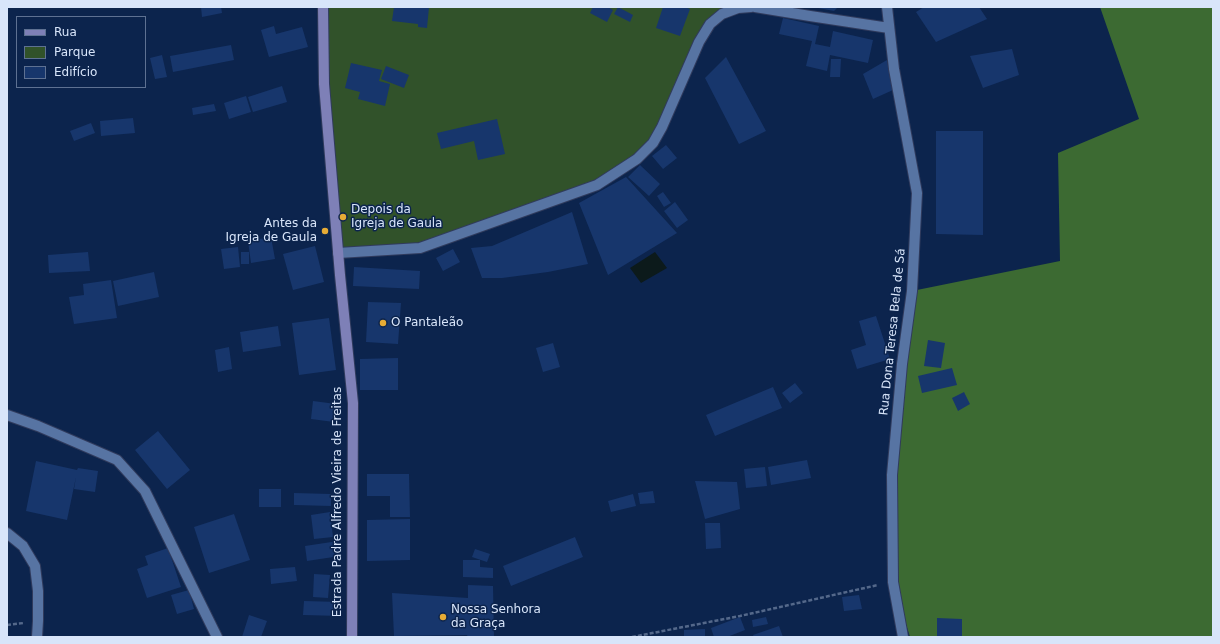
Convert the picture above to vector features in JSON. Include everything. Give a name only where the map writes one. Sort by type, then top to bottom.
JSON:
[{"type":"main road","name":"Estrada Padre Alfredo Vieira de Freitas","points":[[323,7],[324,84],[338,253],[353,403],[352,637]]},
{"type":"street","points":[[338,253],[420,248],[597,185],[637,159],[653,143],[662,127],[699,42],[710,24],[722,14],[738,8],[751,7]]},
{"type":"street","points":[[755,7],[889,28]]},
{"type":"street","name":"Rua Dona Teresa Bela de Sá","points":[[887,7],[894,69],[917,193],[912,291],[902,364],[892,476],[893,582],[903,637]]},
{"type":"street","points":[[7,415],[38,426],[117,460],[145,491],[217,637]]},
{"type":"street","points":[[7,533],[23,546],[35,566],[38,591],[37,637]]},
{"type":"path","points":[[632,637],[740,616],[893,582]]},
{"type":"green space","points":[[326,7],[751,7],[710,24],[653,143],[597,185],[420,248],[338,253],[324,84]]},
{"type":"green space","points":[[1100,7],[1213,7],[1213,637],[910,637],[893,582],[902,364],[912,291],[1060,261],[1058,153],[1139,119]]},
{"type":"shaded area","points":[[655,252],[667,268],[641,283],[630,268]]},
{"type":"building","points":[[201,7],[221,7],[222,13],[202,17]]},
{"type":"building","points":[[394,7],[429,7],[427,28],[418,27],[418,24],[392,21]]},
{"type":"building","points":[[593,7],[608,7],[613,10],[607,22],[590,13]]},
{"type":"building","points":[[618,7],[633,15],[630,22],[614,14]]},
{"type":"building","points":[[663,7],[685,7],[690,9],[680,36],[656,28]]},
{"type":"building","points":[[813,7],[838,7],[834,11]]},
{"type":"building","points":[[924,7],[979,7],[987,19],[936,42],[916,12]]},
{"type":"building","points":[[783,18],[819,26],[815,44],[830,47],[833,31],[873,40],[868,63],[830,55],[827,71],[806,66],[812,41],[779,34]]},
{"type":"building","points":[[274,26],[276,34],[302,27],[308,47],[269,57],[261,30]]},
{"type":"building","points":[[231,45],[234,60],[173,72],[170,56]]},
{"type":"building","points":[[1012,49],[1019,75],[983,88],[970,56]]},
{"type":"building","points":[[162,55],[167,77],[155,79],[150,58]]},
{"type":"building","points":[[726,57],[766,131],[739,144],[705,78]]},
{"type":"building","points":[[831,59],[841,59],[840,77],[830,77]]},
{"type":"building","points":[[887,60],[893,90],[873,99],[863,74]]},
{"type":"building","points":[[351,63],[382,70],[379,81],[390,84],[385,106],[358,99],[360,92],[345,88]]},
{"type":"building","points":[[386,66],[409,75],[404,88],[381,79]]},
{"type":"building","points":[[282,86],[287,102],[253,112],[248,97]]},
{"type":"building","points":[[246,96],[251,112],[229,119],[224,103]]},
{"type":"building","points":[[214,104],[216,111],[193,115],[192,108]]},
{"type":"building","points":[[133,118],[135,133],[101,136],[100,121]]},
{"type":"building","points":[[497,119],[505,154],[478,160],[474,141],[441,149],[437,133]]},
{"type":"building","points":[[91,123],[95,133],[74,141],[70,131]]},
{"type":"building","points":[[936,131],[983,131],[983,235],[936,234]]},
{"type":"building","points":[[666,145],[677,158],[663,169],[652,156]]},
{"type":"building","points":[[640,165],[660,184],[649,196],[628,177]]},
{"type":"building","points":[[626,177],[677,233],[608,275],[579,203]]},
{"type":"building","points":[[663,192],[671,203],[664,207],[657,196]]},
{"type":"building","points":[[675,202],[688,220],[677,228],[664,211]]},
{"type":"building","points":[[572,212],[588,264],[548,272],[502,278],[482,278],[471,248],[492,246]]},
{"type":"building","points":[[271,237],[275,259],[251,263],[248,241]]},
{"type":"building","points":[[315,246],[324,282],[293,290],[283,254]]},
{"type":"building","points":[[238,247],[240,267],[224,269],[221,249]]},
{"type":"building","points":[[453,249],[460,262],[443,271],[436,258]]},
{"type":"building","points":[[88,252],[90,271],[49,273],[48,255]]},
{"type":"building","points":[[241,252],[249,252],[249,264],[241,264]]},
{"type":"building","points":[[354,267],[420,271],[419,289],[353,286]]},
{"type":"building","points":[[154,272],[159,297],[118,306],[113,281]]},
{"type":"building","points":[[111,280],[117,318],[74,324],[69,297],[84,295],[83,284]]},
{"type":"building","name":"O Pantaleão","points":[[368,302],[401,303],[398,344],[366,342]]},
{"type":"building","points":[[876,316],[890,359],[857,369],[851,350],[866,345],[859,321]]},
{"type":"building","points":[[329,318],[336,370],[299,375],[292,323]]},
{"type":"building","points":[[278,326],[281,346],[243,352],[240,332]]},
{"type":"building","points":[[928,340],[945,343],[941,368],[924,366]]},
{"type":"building","points":[[553,343],[560,367],[543,372],[536,348]]},
{"type":"building","points":[[229,347],[232,369],[218,372],[215,350]]},
{"type":"building","points":[[398,358],[398,390],[360,390],[360,359]]},
{"type":"building","points":[[952,368],[957,385],[922,393],[918,376]]},
{"type":"building","points":[[795,383],[803,393],[790,403],[782,393]]},
{"type":"building","points":[[773,387],[782,408],[715,436],[706,415]]},
{"type":"building","points":[[964,392],[970,404],[958,411],[952,398]]},
{"type":"building","points":[[313,401],[336,404],[334,422],[311,419]]},
{"type":"building","points":[[158,431],[190,470],[167,489],[135,450]]},
{"type":"building","points":[[807,460],[811,478],[771,485],[768,467]]},
{"type":"building","points":[[36,461],[77,470],[78,468],[98,471],[95,492],[74,489],[76,477],[67,520],[26,511]]},
{"type":"building","points":[[765,467],[767,486],[746,488],[744,469]]},
{"type":"building","points":[[367,474],[409,474],[410,517],[390,517],[390,496],[367,496]]},
{"type":"building","points":[[695,481],[737,482],[740,509],[705,519]]},
{"type":"building","points":[[259,489],[281,489],[281,507],[259,507]]},
{"type":"building","points":[[653,491],[655,503],[640,504],[638,493]]},
{"type":"building","points":[[294,493],[331,494],[331,506],[294,505]]},
{"type":"building","points":[[633,494],[636,506],[611,512],[608,501]]},
{"type":"building","points":[[330,512],[333,537],[314,539],[311,515]]},
{"type":"building","points":[[234,514],[250,560],[209,573],[194,527]]},
{"type":"building","points":[[410,519],[410,560],[367,561],[367,520]]},
{"type":"building","points":[[705,523],[720,523],[721,548],[706,549]]},
{"type":"building","points":[[575,537],[583,557],[511,586],[503,566]]},
{"type":"building","points":[[338,541],[340,556],[307,561],[305,546]]},
{"type":"building","points":[[168,548],[181,587],[147,598],[137,569],[148,565],[145,556]]},
{"type":"building","points":[[475,549],[490,554],[487,562],[472,557]]},
{"type":"building","points":[[463,560],[480,560],[480,567],[493,568],[493,578],[463,577]]},
{"type":"building","points":[[295,567],[297,581],[271,584],[270,569]]},
{"type":"building","points":[[314,574],[330,575],[328,598],[313,597]]},
{"type":"building","name":"Nossa Senhora da Graça","points":[[468,585],[493,586],[494,637],[468,637],[467,635],[394,636],[392,593],[468,598]]},
{"type":"building","points":[[189,590],[194,609],[177,614],[171,595]]},
{"type":"building","points":[[859,595],[862,609],[844,611],[842,597]]},
{"type":"building","points":[[304,601],[340,602],[340,616],[303,615]]},
{"type":"building","points":[[249,615],[267,621],[261,637],[242,637]]},
{"type":"building","points":[[740,617],[745,630],[727,637],[714,637],[711,628]]},
{"type":"building","points":[[766,617],[768,624],[753,627],[752,620]]},
{"type":"building","points":[[937,618],[962,619],[962,636],[937,636]]},
{"type":"building","points":[[779,626],[783,637],[754,637],[753,635]]},
{"type":"building","points":[[705,629],[705,637],[684,637],[684,630]]},
{"type":"place","name":"Depois da Igreja de Gaula","points":[[343,217]]},
{"type":"place","name":"Antes da Igreja de Gaula","points":[[325,231]]},
{"type":"place","name":"O Pantaleão","points":[[383,323]]},
{"type":"place","name":"Nossa Senhora da Graça","points":[[443,617]]}]
